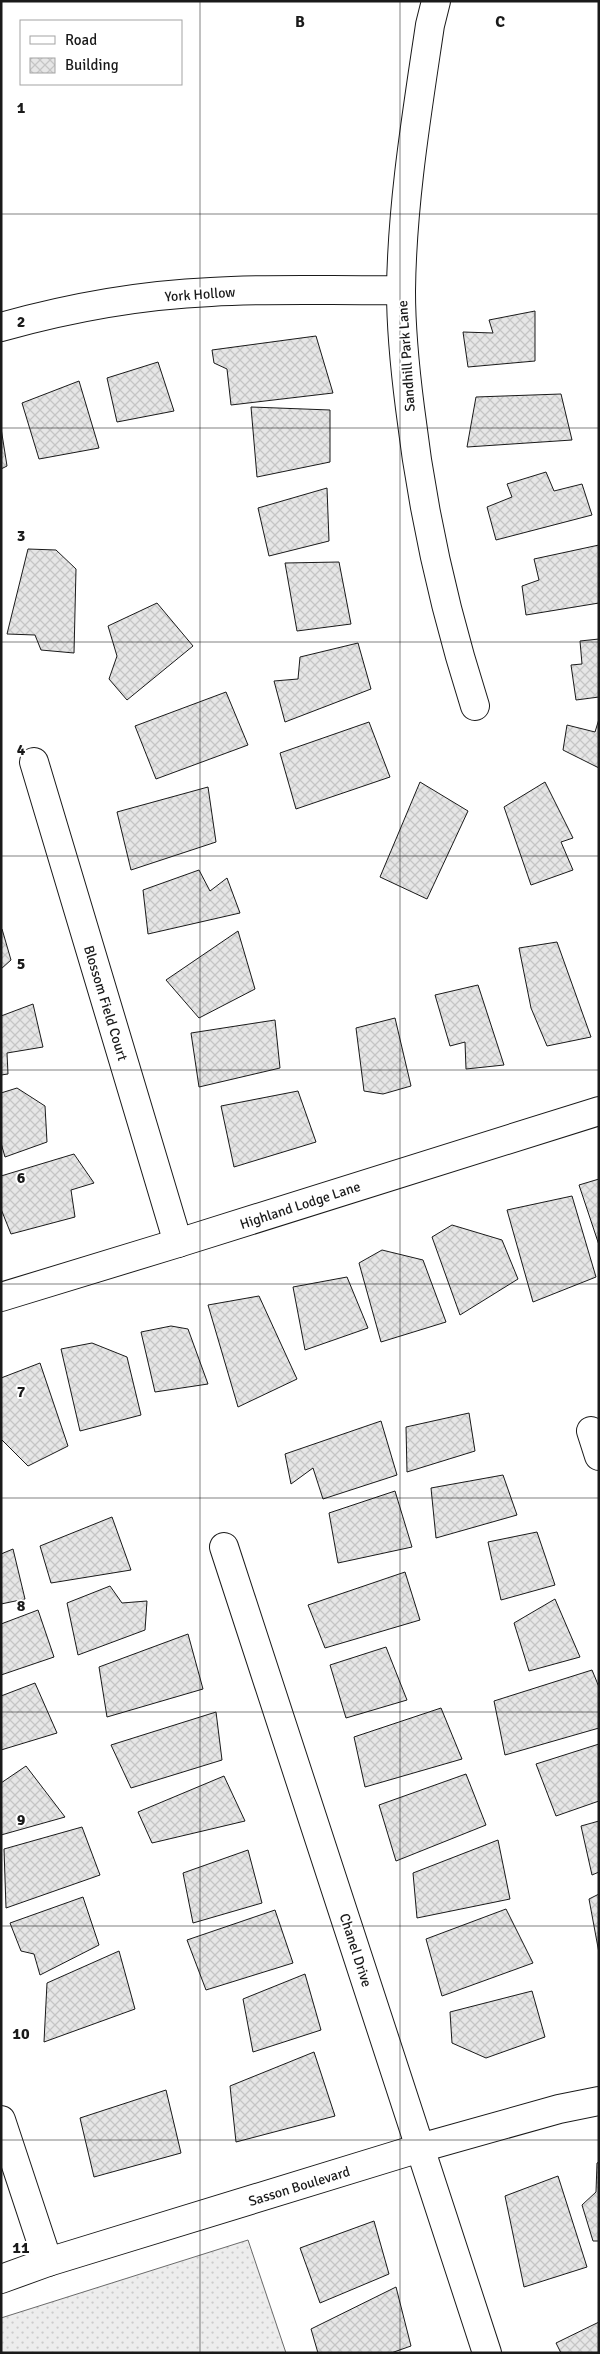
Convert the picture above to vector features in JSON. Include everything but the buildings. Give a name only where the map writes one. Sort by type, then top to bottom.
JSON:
[{"type":"street","name":"Sandhill Park Lane","points":[[436,1],[430,25],[415,128],[401,290],[402,333],[419,478],[437,570],[459,655],[475,706]]},
{"type":"street","name":"York Hollow","points":[[1,327],[116,302],[166,295],[254,290],[401,290]]},
{"type":"street","name":"Blossom Field Court","points":[[34,762],[178,1244]]},
{"type":"street","name":"Highland Lodge Lane","points":[[1,1297],[178,1244],[599,1111]]},
{"type":"street","name":"Chanel Drive","points":[[224,1547],[487,2353]]},
{"type":"street","name":"Sasson Boulevard","points":[[1,2279],[48,2262],[420,2148],[559,2109],[599,2101]]},
{"type":"street","points":[[1,2120],[48,2262]]},
{"type":"shaded area","points":[[248,2240],[286,2353],[1,2353],[1,2318]]}]
